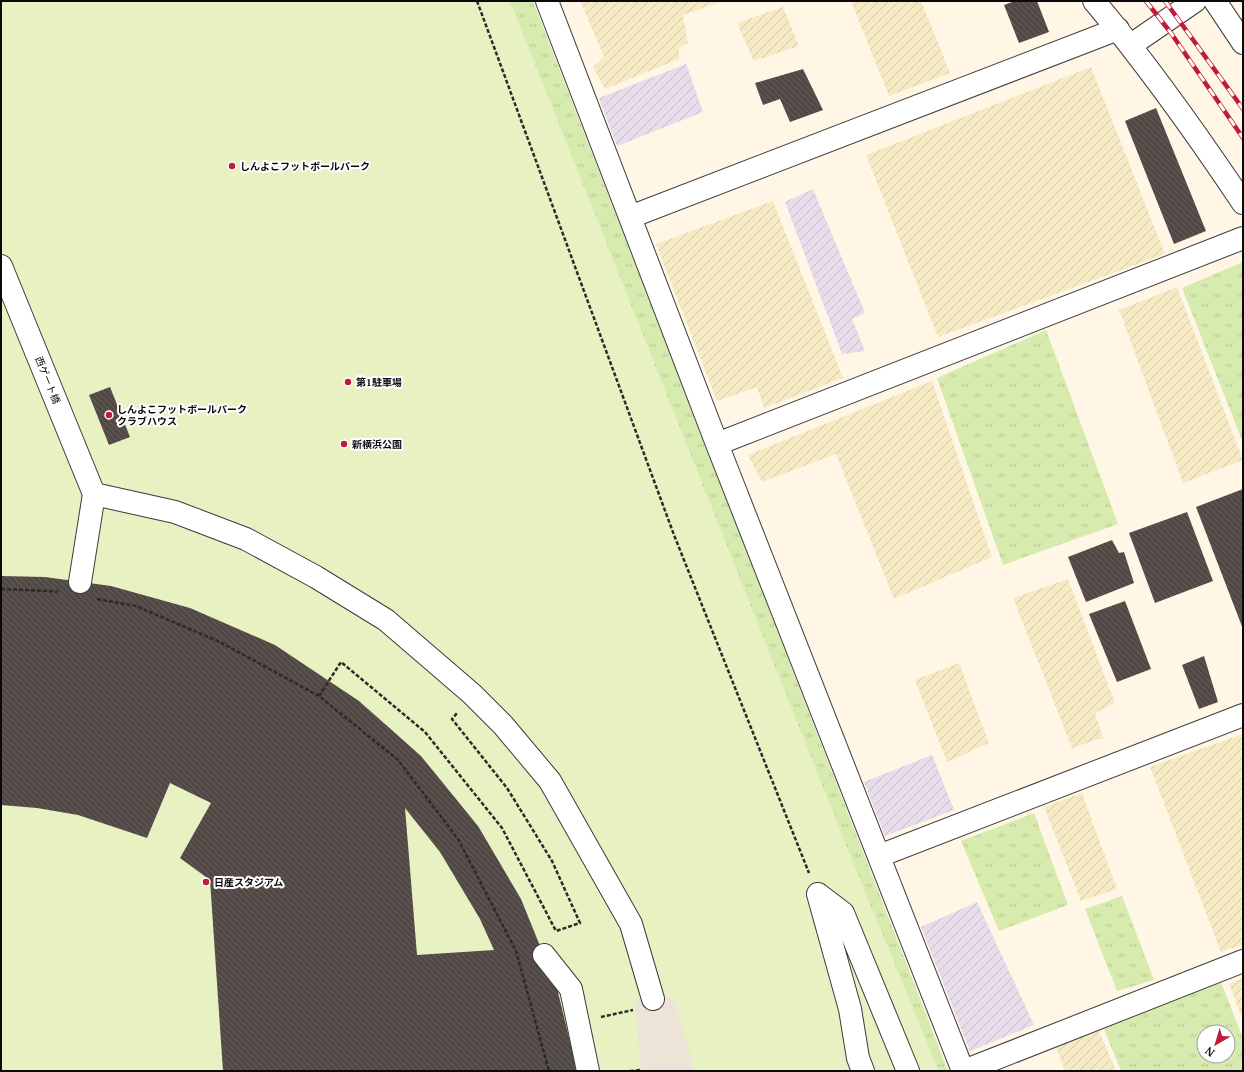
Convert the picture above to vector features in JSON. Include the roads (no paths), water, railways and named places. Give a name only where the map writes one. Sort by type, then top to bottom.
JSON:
[{"type":"street","points":[[547,1],[717,444],[963,1071],[1243,961]]},
{"type":"street","points":[[1094,1],[1124,37],[1201,140],[1243,203]]},
{"type":"street","points":[[630,217],[1124,37],[1195,1]]},
{"type":"street","points":[[1216,1],[1243,42]]},
{"type":"street","points":[[717,444],[1243,238]]},
{"type":"street","name":"西ゲート橋","points":[[1,266],[94,494]]},
{"type":"street","points":[[73,588],[94,494],[175,512],[246,539],[316,577],[386,620],[472,694],[503,725],[550,781],[631,924],[644,1004]]},
{"type":"street","points":[[879,856],[1243,715]]},
{"type":"street","points":[[863,1071],[858,1058],[850,1009],[818,894],[843,913],[908,1071]]},
{"type":"street","points":[[544,955],[571,989],[588,1071]]},
{"type":"railway","points":[[1146,1],[1171,33],[1243,138]]},
{"type":"railway","points":[[1165,1],[1243,109]]},
{"type":"place","name":"しんよこフットボールパーク","points":[[232,166]]},
{"type":"place","name":"第1駐車場","points":[[348,382]]},
{"type":"place","name":"しんよこフットボールパーク クラブハウス","points":[[109,415]]},
{"type":"place","name":"新横浜公園","points":[[344,444]]},
{"type":"place","name":"日産スタジアム","points":[[206,882]]}]
